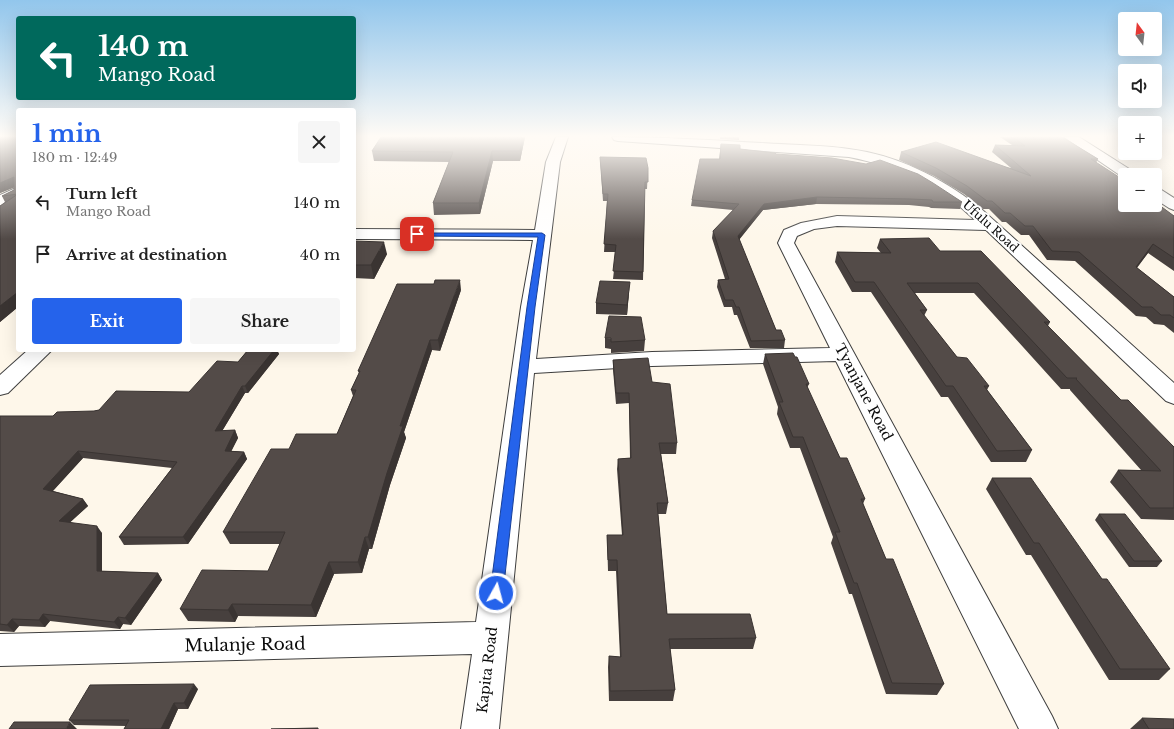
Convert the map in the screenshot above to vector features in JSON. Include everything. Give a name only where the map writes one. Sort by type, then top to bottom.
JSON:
[{"type":"street","name":"Kapita Road","points":[[480,729],[524,367],[552,171]]},
{"type":"street","name":"Ufulu Road","points":[[912,171],[945,188],[990,224],[1174,396]]},
{"type":"street","points":[[0,201],[16,192]]},
{"type":"street","points":[[1162,197],[1174,205]]},
{"type":"street","name":"Tyanjane Road","points":[[990,224],[837,221],[802,226],[790,233],[786,243],[1039,729]]},
{"type":"street","points":[[356,234],[542,235]]},
{"type":"street","points":[[0,388],[39,352]]},
{"type":"street","points":[[524,367],[652,360],[844,354]]},
{"type":"street","name":"Mulanje Road","points":[[0,650],[491,638]]},
{"type":"building","points":[[0,171],[16,171],[16,194],[2,196],[14,190],[14,177],[0,183]]},
{"type":"building","points":[[446,171],[487,171],[479,203],[433,203]]},
{"type":"building","points":[[601,171],[648,171],[648,182],[645,182],[643,272],[613,271],[616,245],[604,244],[608,194],[603,194]]},
{"type":"building","points":[[698,171],[910,171],[918,174],[962,202],[933,202],[932,200],[911,199],[817,197],[764,204],[738,236],[776,330],[781,330],[785,340],[751,341],[739,307],[736,307],[733,300],[725,300],[718,280],[729,279],[713,231],[739,204],[692,200]]},
{"type":"building","points":[[941,171],[1017,171],[1031,176],[1025,171],[1110,171],[1118,176],[1118,212],[1162,212],[1162,207],[1174,216],[1174,258],[1153,244],[1136,267],[1174,297],[1174,318],[1170,315],[1161,315],[1152,307],[1142,307],[1079,252],[1052,251],[1033,226],[1025,226],[1010,213],[1005,213],[992,201],[987,201],[967,186]]},
{"type":"building","points":[[16,195],[16,294],[0,306],[0,206]]},
{"type":"building","points":[[929,238],[940,251],[981,251],[1050,322],[1044,322],[1121,400],[1128,400],[1174,447],[1174,508],[1150,508],[1118,470],[1161,471],[1076,379],[1077,378],[1067,378],[978,283],[907,283],[927,310],[920,310],[957,357],[967,358],[989,386],[984,386],[1032,450],[997,451],[953,386],[946,386],[874,282],[855,282],[837,252],[891,253],[880,239]]},
{"type":"building","points":[[356,241],[384,242],[371,265],[356,265]]},
{"type":"building","points":[[435,280],[460,280],[438,340],[430,340],[400,426],[403,426],[368,537],[365,537],[358,562],[329,562],[311,605],[232,604],[228,610],[180,609],[202,570],[268,571],[285,532],[223,532],[271,449],[289,449],[296,434],[337,434],[356,390],[351,390],[360,371],[358,371],[397,284],[434,284]]},
{"type":"building","points":[[600,281],[630,282],[627,305],[596,303]]},
{"type":"building","points":[[609,316],[641,317],[645,340],[611,342],[611,338],[605,338]]},
{"type":"building","points":[[246,352],[272,352],[245,386],[242,386],[215,431],[235,430],[225,451],[244,452],[183,537],[119,537],[177,462],[78,451],[43,489],[83,499],[59,521],[97,526],[97,571],[158,573],[125,618],[118,617],[114,622],[43,614],[39,620],[12,619],[7,625],[0,624],[0,416],[53,416],[57,412],[99,410],[116,391],[189,392],[217,361],[238,362]]},
{"type":"building","points":[[793,353],[795,357],[797,357],[809,384],[806,384],[840,458],[847,458],[865,499],[861,499],[886,559],[893,559],[944,684],[892,683],[857,583],[854,583],[835,532],[840,532],[803,437],[793,437],[779,402],[783,402],[765,354]]},
{"type":"building","points":[[648,358],[652,382],[670,384],[677,443],[659,443],[668,503],[657,503],[667,614],[750,614],[756,638],[669,639],[675,690],[610,691],[609,656],[621,657],[617,560],[608,560],[607,535],[623,535],[618,459],[631,458],[629,393],[616,393],[613,360]]},
{"type":"building","points":[[992,478],[1031,478],[1102,579],[1107,579],[1170,669],[1120,669],[1039,543],[1034,543]]},
{"type":"building","points":[[1099,514],[1125,514],[1162,561],[1134,561]]},
{"type":"building","points":[[194,684],[184,703],[174,703],[161,729],[124,729],[129,720],[69,720],[90,685]]},
{"type":"building","points":[[1142,718],[1174,719],[1174,729],[1149,729]]},
{"type":"building","points":[[14,722],[70,722],[66,729],[9,729]]},
{"type":"building","points":[[318,728],[318,729],[271,729]]},
{"type":"route","points":[[417,234],[542,235],[531,307],[496,593]]}]
